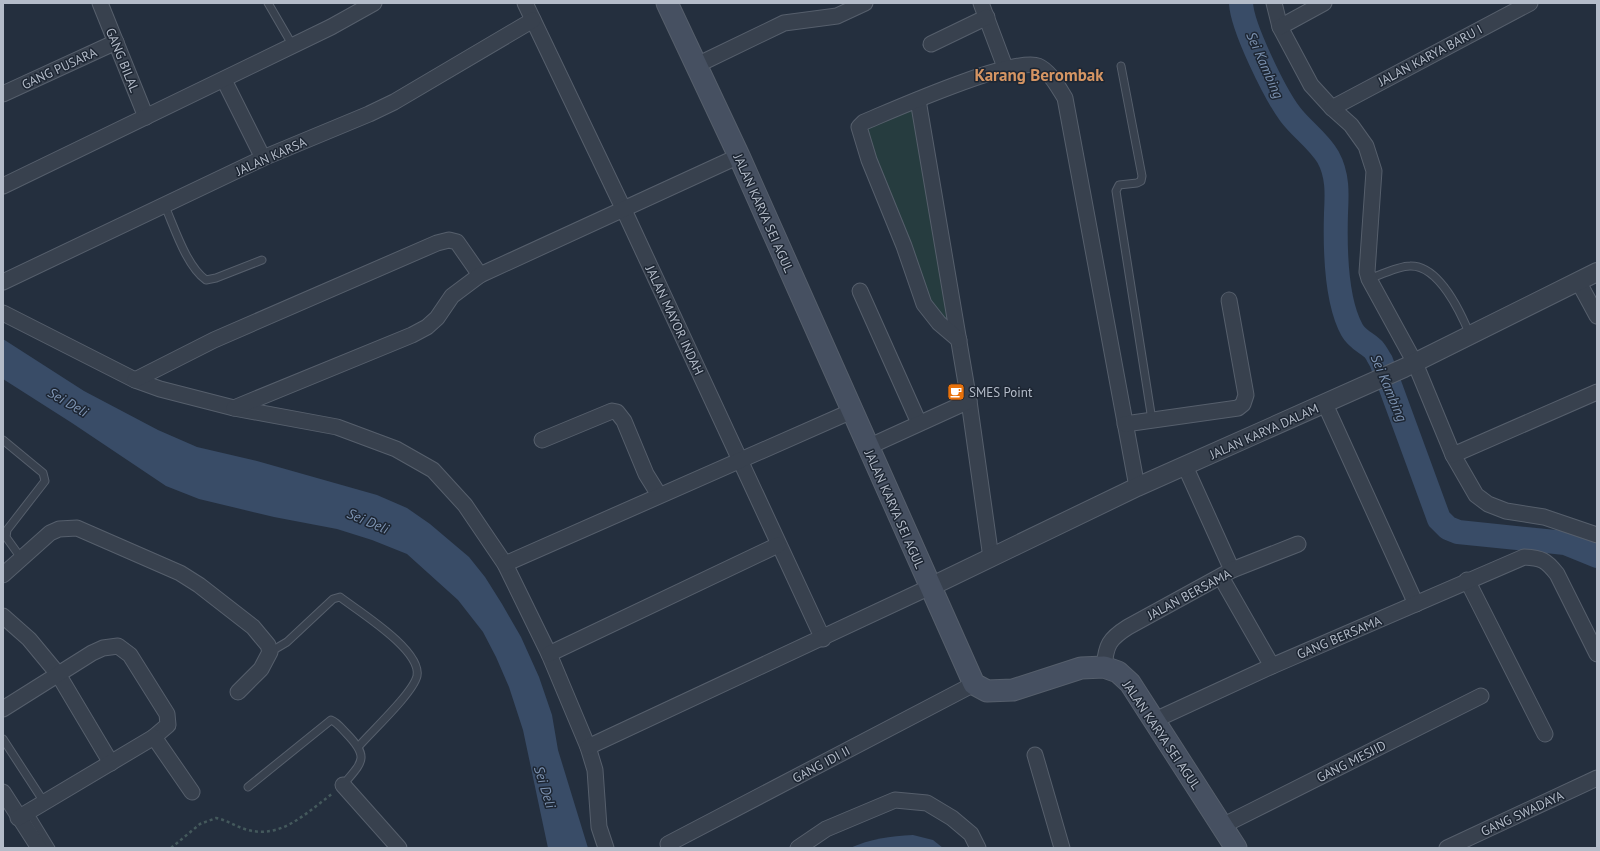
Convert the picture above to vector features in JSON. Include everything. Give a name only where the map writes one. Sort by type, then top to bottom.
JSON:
[{"type":"main road","name":"JALAN KARYA SEI AGUL","points":[[667,3],[739,156],[974,684],[987,692],[1013,690],[1081,668],[1104,667],[1118,672],[1130,683],[1155,720],[1236,848]]},
{"type":"street","name":"GANG BILAL","points":[[100,3],[146,117]]},
{"type":"street","points":[[3,186],[293,46],[374,3]]},
{"type":"street","name":"JALAN MAYOR INDAH","points":[[525,3],[623,208],[778,545],[823,639]]},
{"type":"street","points":[[697,65],[784,23],[837,16],[865,3]]},
{"type":"street","points":[[981,3],[1005,67]]},
{"type":"street","points":[[1274,3],[1280,27],[1311,85],[1332,108],[1351,125],[1366,146],[1374,171],[1367,272],[1369,280],[1453,455],[1476,495],[1488,504],[1506,511],[1544,517],[1597,535]]},
{"type":"street","points":[[1280,27],[1324,3]]},
{"type":"street","name":"JALAN KARYA BARU I","points":[[1332,108],[1530,3]]},
{"type":"street","points":[[932,44],[987,18]]},
{"type":"street","name":"JALAN KARSA","points":[[3,282],[263,158],[369,114],[394,102],[533,20]]},
{"type":"street","name":"GANG PUSARA","points":[[3,94],[116,42]]},
{"type":"street","points":[[959,340],[939,323],[924,304],[904,246],[859,134],[859,127],[864,122],[1005,67],[1024,64],[1038,66],[1053,79],[1065,98],[1137,487]]},
{"type":"street","points":[[224,80],[263,158]]},
{"type":"street","points":[[918,100],[969,401],[991,558]]},
{"type":"street","points":[[234,408],[412,335],[426,327],[437,318],[452,296],[480,275],[739,156]]},
{"type":"street","points":[[135,380],[214,340],[437,243],[449,240],[457,242],[480,275]]},
{"type":"street","name":"JALAN KARYA DALAM","points":[[930,587],[1137,487],[1325,404],[1409,365],[1597,272]]},
{"type":"street","points":[[1578,282],[1597,316]]},
{"type":"street","points":[[860,291],[919,423]]},
{"type":"street","points":[[1125,424],[1238,408],[1244,404],[1246,395],[1229,300]]},
{"type":"street","points":[[3,313],[135,380],[160,389],[234,408],[337,427],[396,449],[434,470],[465,505],[504,564],[549,654],[588,747],[596,781],[599,827],[606,848]]},
{"type":"street","points":[[1453,455],[1597,392]]},
{"type":"street","points":[[868,447],[969,401]]},
{"type":"street","points":[[1325,404],[1416,604]]},
{"type":"street","points":[[542,440],[612,411],[617,412],[624,421],[646,474],[659,495]]},
{"type":"street","points":[[504,564],[852,411]]},
{"type":"street","points":[[1185,466],[1227,573],[1272,666]]},
{"type":"street","points":[[3,576],[50,533],[59,529],[76,528],[180,573],[199,585],[253,626],[268,645],[270,652],[261,669],[238,692]]},
{"type":"street","name":"JALAN BERSAMA","points":[[1104,667],[1105,649],[1114,636],[1227,573],[1298,544]]},
{"type":"street","points":[[549,654],[778,545]]},
{"type":"street","name":"GANG BERSAMA","points":[[1155,720],[1272,666],[1416,604],[1467,580],[1524,557],[1538,557],[1548,563],[1557,574],[1597,654]]},
{"type":"street","points":[[1467,580],[1545,734]]},
{"type":"street","points":[[588,747],[823,639],[930,587]]},
{"type":"street","points":[[3,616],[29,639],[58,674],[111,763]]},
{"type":"street","points":[[3,709],[102,648],[118,646],[124,649],[167,714],[168,725],[154,737],[24,815]]},
{"type":"street","name":"GANG IDI II","points":[[668,844],[974,684]]},
{"type":"street","name":"GANG MESJID","points":[[1222,826],[1481,696]]},
{"type":"street","points":[[154,737],[192,792]]},
{"type":"street","points":[[1035,755],[1062,848]]},
{"type":"street","name":"GANG SWADAYA","points":[[1447,848],[1597,778]]},
{"type":"street","points":[[344,786],[399,848]]},
{"type":"street","points":[[3,792],[24,815],[39,848]]},
{"type":"street","points":[[798,848],[826,830],[895,800],[927,803],[952,818],[970,834],[978,848]]},
{"type":"lane","points":[[268,3],[293,46]]},
{"type":"lane","points":[[1121,66],[1142,176],[1141,181],[1120,186],[1116,191],[1152,420]]},
{"type":"lane","points":[[164,204],[178,238],[197,274],[206,280],[216,278],[262,260]]},
{"type":"lane","points":[[1369,280],[1410,266],[1430,273],[1449,294],[1470,335]]},
{"type":"lane","points":[[3,440],[43,473],[45,481],[7,530],[6,537],[21,558]]},
{"type":"lane","points":[[270,652],[287,642],[333,599],[340,598],[391,635],[416,664],[417,675],[410,689],[359,746]]},
{"type":"lane","points":[[248,787],[331,720],[359,746],[362,757],[358,767],[344,786]]},
{"type":"lane","points":[[3,739],[44,802]]},
{"type":"lane","points":[[24,815],[51,848]]},
{"type":"path","points":[[171,848],[200,824],[216,818],[248,830],[265,833],[273,831],[296,821],[344,786]]},
{"type":"green space","points":[[917,101],[956,331],[940,322],[904,245],[864,122]]},
{"type":"water","name":"Sei Deli","points":[[3,339],[84,391],[158,430],[197,447],[257,461],[377,495],[407,508],[430,524],[469,557],[485,577],[502,604],[521,637],[539,677],[552,715],[558,750],[588,848],[548,848],[523,730],[509,687],[496,657],[483,632],[458,600],[407,554],[372,540],[337,529],[274,517],[199,499],[166,486],[3,379]]},
{"type":"water","points":[[913,835],[933,840],[943,848],[850,848],[880,838]]},
{"type":"waterway","name":"Sei Kambing","points":[[1241,3],[1247,28],[1260,60],[1276,92],[1290,114],[1324,151],[1334,171],[1337,192],[1336,257],[1340,289],[1347,318],[1354,333],[1376,352],[1381,361],[1439,519],[1448,528],[1458,532],[1565,543],[1597,556]]},
{"type":"place","name":"SMES Point","points":[[956,392]]},
{"type":"district","name":"Karang Berombak","points":[[1039,75]]}]
